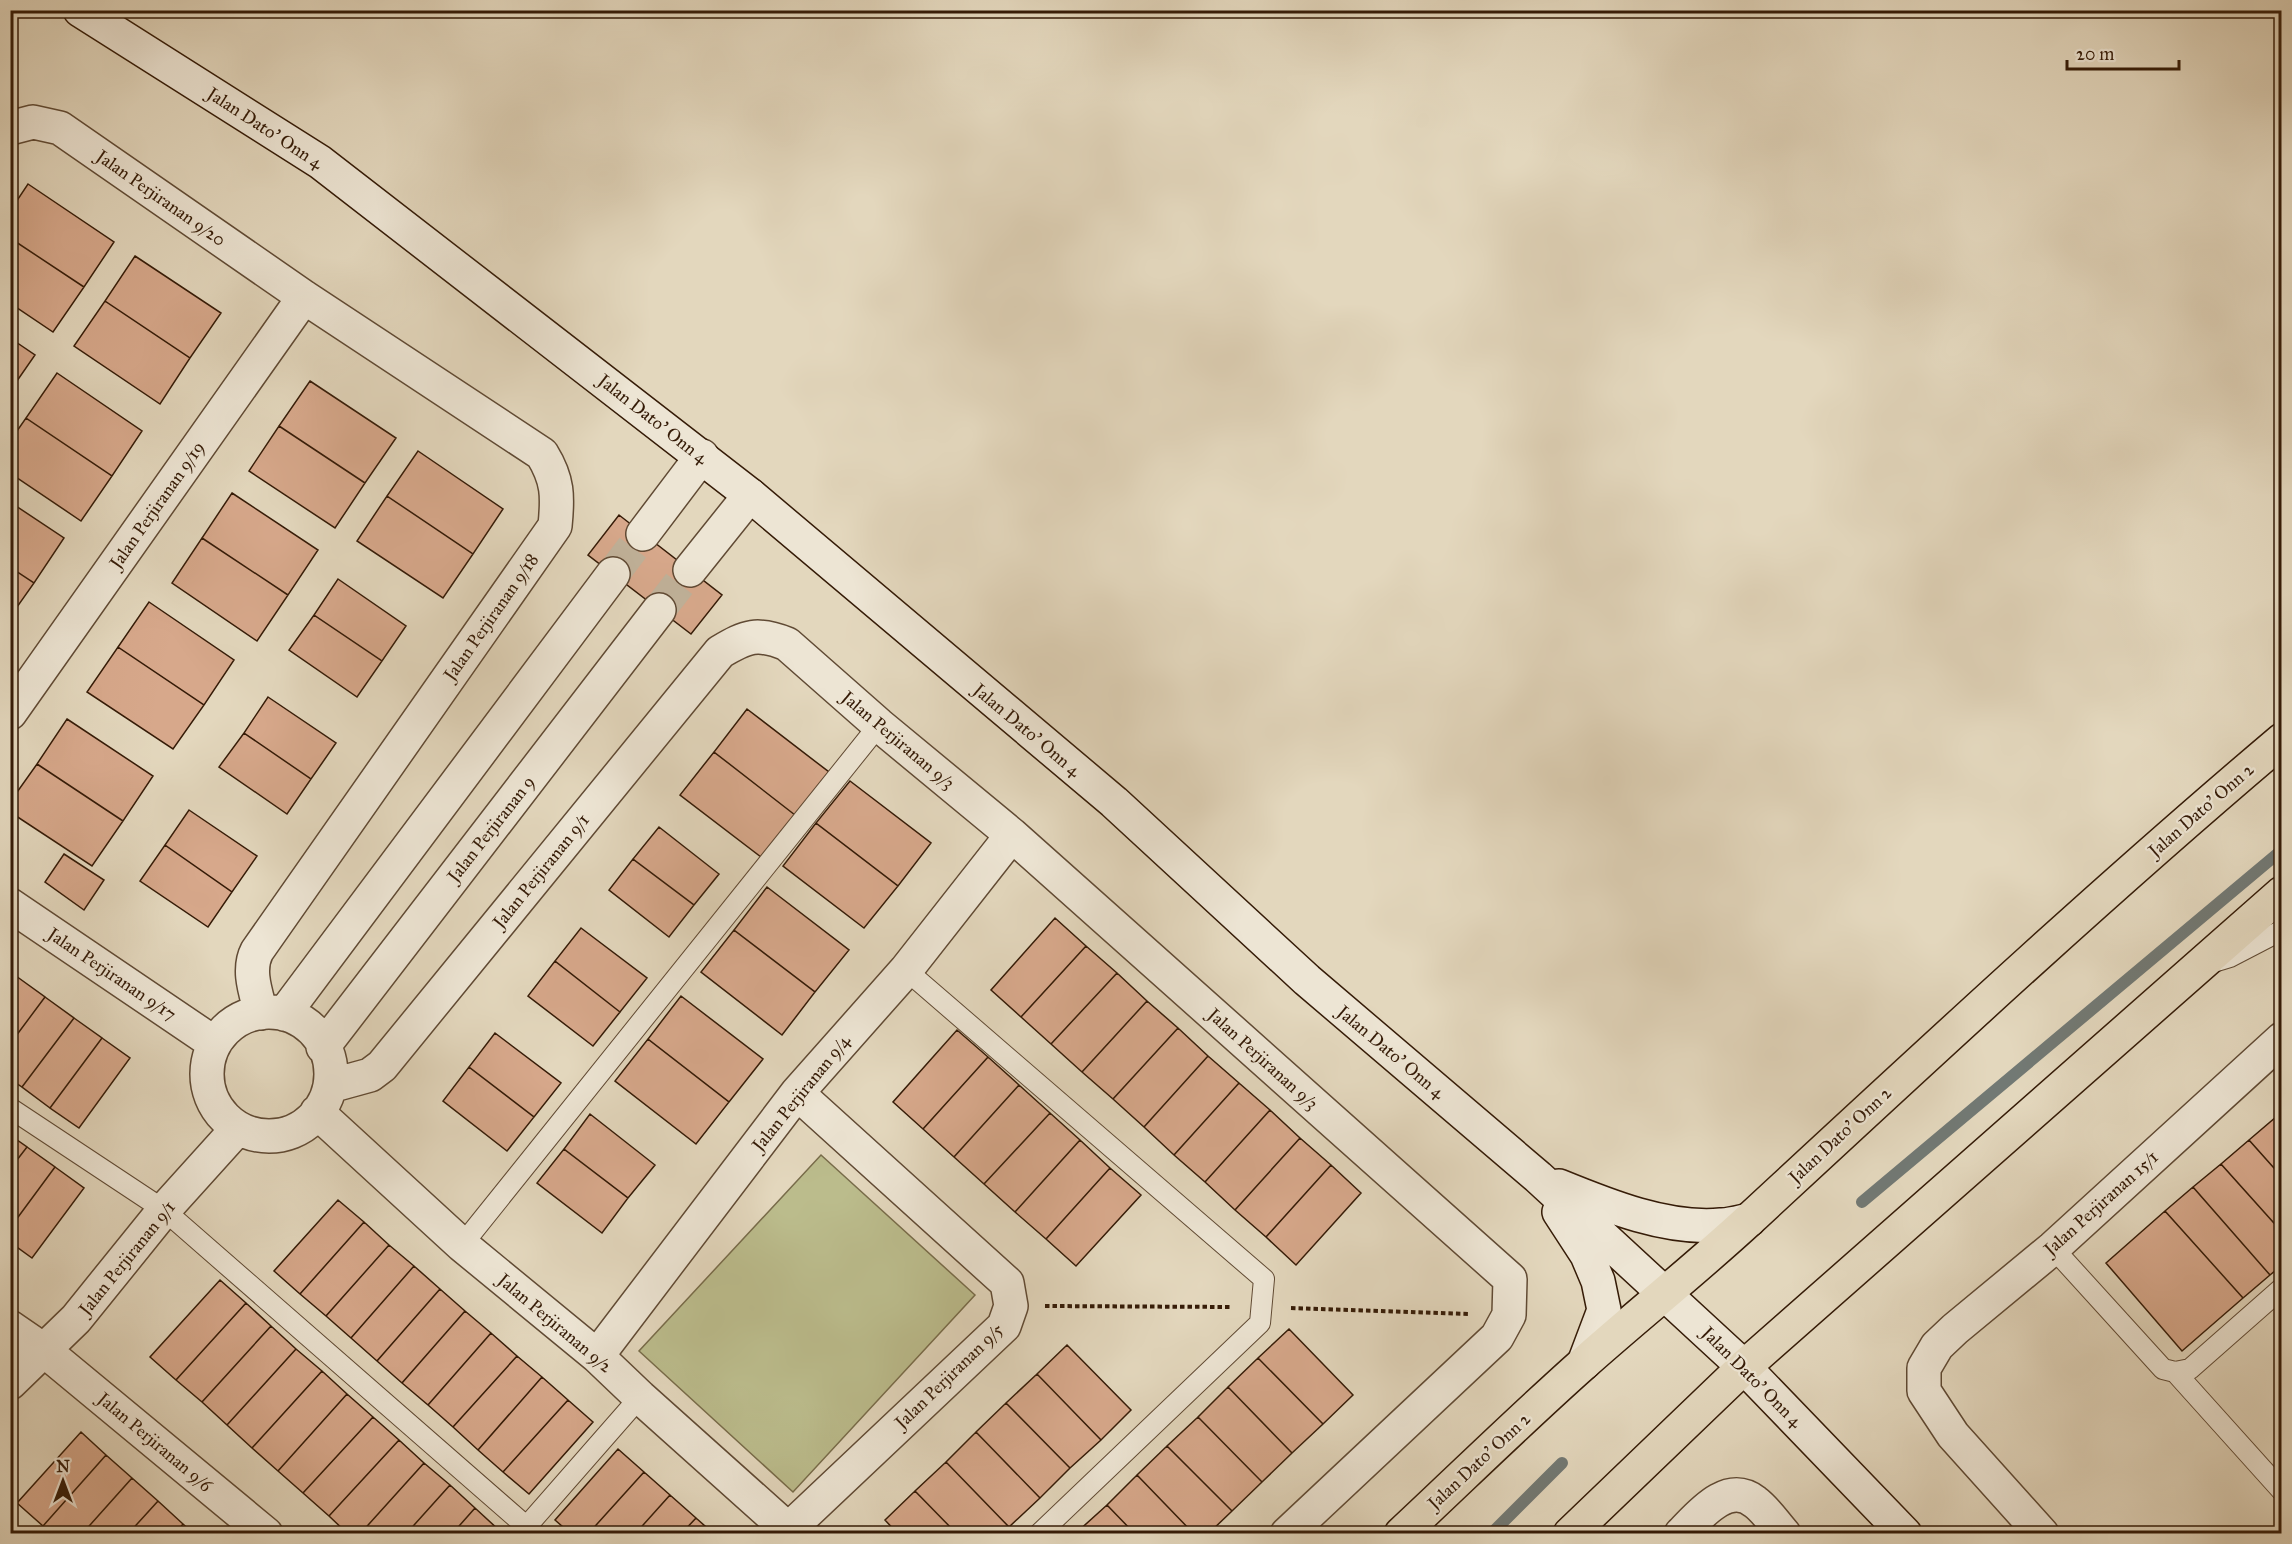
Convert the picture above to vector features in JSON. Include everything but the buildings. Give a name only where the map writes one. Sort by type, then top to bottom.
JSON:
[{"type":"main road","name":"Jalan Dato' Onn 2","points":[[1401,1533],[1584,1363],[1749,1220],[1900,1078],[2282,740]]},
{"type":"main road","points":[[1570,1533],[1744,1367],[2282,893]]},
{"type":"street","name":"Jalan Dato' Onn 4","points":[[80,10],[320,162],[750,495],[1113,802],[1307,980],[1538,1177],[1744,1367],[1905,1533]]},
{"type":"street","name":"Jalan Perjiranan 9/20","points":[[10,128],[33,122],[60,128],[304,297]]},
{"type":"street","name":"Jalan Perjiranan 9/19","points":[[10,713],[304,297]]},
{"type":"street","name":"Jalan Perjiranan 9/18","points":[[273,1014],[253,980],[253,959],[257,951],[555,526],[557,504],[552,471],[542,454],[304,297]]},
{"type":"street","points":[[644,534],[702,456]]},
{"type":"street","points":[[690,570],[750,495]]},
{"type":"street","points":[[273,1014],[613,574]]},
{"type":"street","name":"Jalan Perjiranan 9","points":[[323,1047],[659,610]]},
{"type":"street","name":"Jalan Perjiranan 9/3","points":[[742,639],[768,637],[787,644],[879,725],[1012,836],[1510,1279],[1509,1315]]},
{"type":"street","name":"Jalan Perjiranan 9/1","points":[[324,1099],[370,1075],[382,1066],[720,652],[742,639]]},
{"type":"street","name":"Jalan Perjiranan 9/4","points":[[597,1356],[797,1093],[906,970],[1012,836]]},
{"type":"street","name":"Jalan Perjiranan 9/17","points":[[10,905],[214,1043]]},
{"type":"street","points":[[273,1014],[300,1020],[315,1032],[331,1067],[324,1099],[295,1130],[276,1136],[257,1135],[238,1128],[223,1116],[212,1100],[207,1081],[207,1062],[214,1043],[226,1028],[242,1018],[273,1014]]},
{"type":"street","name":"Jalan Perjiranan 15/1","points":[[2042,1533],[1953,1435],[1924,1391],[1924,1368],[1937,1346],[1954,1329],[2053,1248],[2282,1039]]},
{"type":"street","name":"Jalan Perjiranan 9/5","points":[[791,1532],[1004,1326],[1011,1306],[1007,1283],[797,1093]]},
{"type":"street","name":"Jalan Perjiranan 9/2","points":[[324,1099],[462,1245],[597,1356],[791,1532]]},
{"type":"street","name":"Jalan Perjiranan 9/1","points":[[10,1383],[76,1319],[164,1210],[238,1128]]},
{"type":"street","points":[[1538,1177],[1588,1198],[1661,1219],[1698,1225],[1722,1225],[1749,1220]]},
{"type":"street","points":[[1538,1177],[1587,1255],[1598,1281],[1604,1310],[1584,1363]]},
{"type":"street","points":[[1287,1533],[1497,1337],[1509,1315]]},
{"type":"street","name":"Jalan Perjiranan 9/6","points":[[10,1327],[45,1351],[266,1533]]},
{"type":"street","points":[[1681,1533],[1717,1500],[1737,1495],[1754,1501],[1784,1533]]},
{"type":"lane","points":[[462,1245],[879,725]]},
{"type":"lane","points":[[2196,968],[2230,957],[2282,930]]},
{"type":"lane","points":[[906,970],[1263,1279],[1260,1323],[1039,1533]]},
{"type":"lane","points":[[10,1108],[164,1210],[527,1531],[640,1397]]},
{"type":"lane","points":[[2053,1248],[2163,1369],[2175,1372],[2190,1369],[2282,1288]]},
{"type":"lane","points":[[2175,1372],[2282,1491]]},
{"type":"path","points":[[1011,1306],[1261,1308],[1509,1315]]},
{"type":"green space","points":[[821,1155],[975,1295],[793,1492],[639,1351]]},
{"type":"waterway","points":[[1862,1202],[2282,850]]},
{"type":"waterway","points":[[1491,1534],[1562,1463]]},
{"type":"tunnel","points":[[613,574],[643,534]]},
{"type":"tunnel","points":[[659,610],[690,570]]}]
